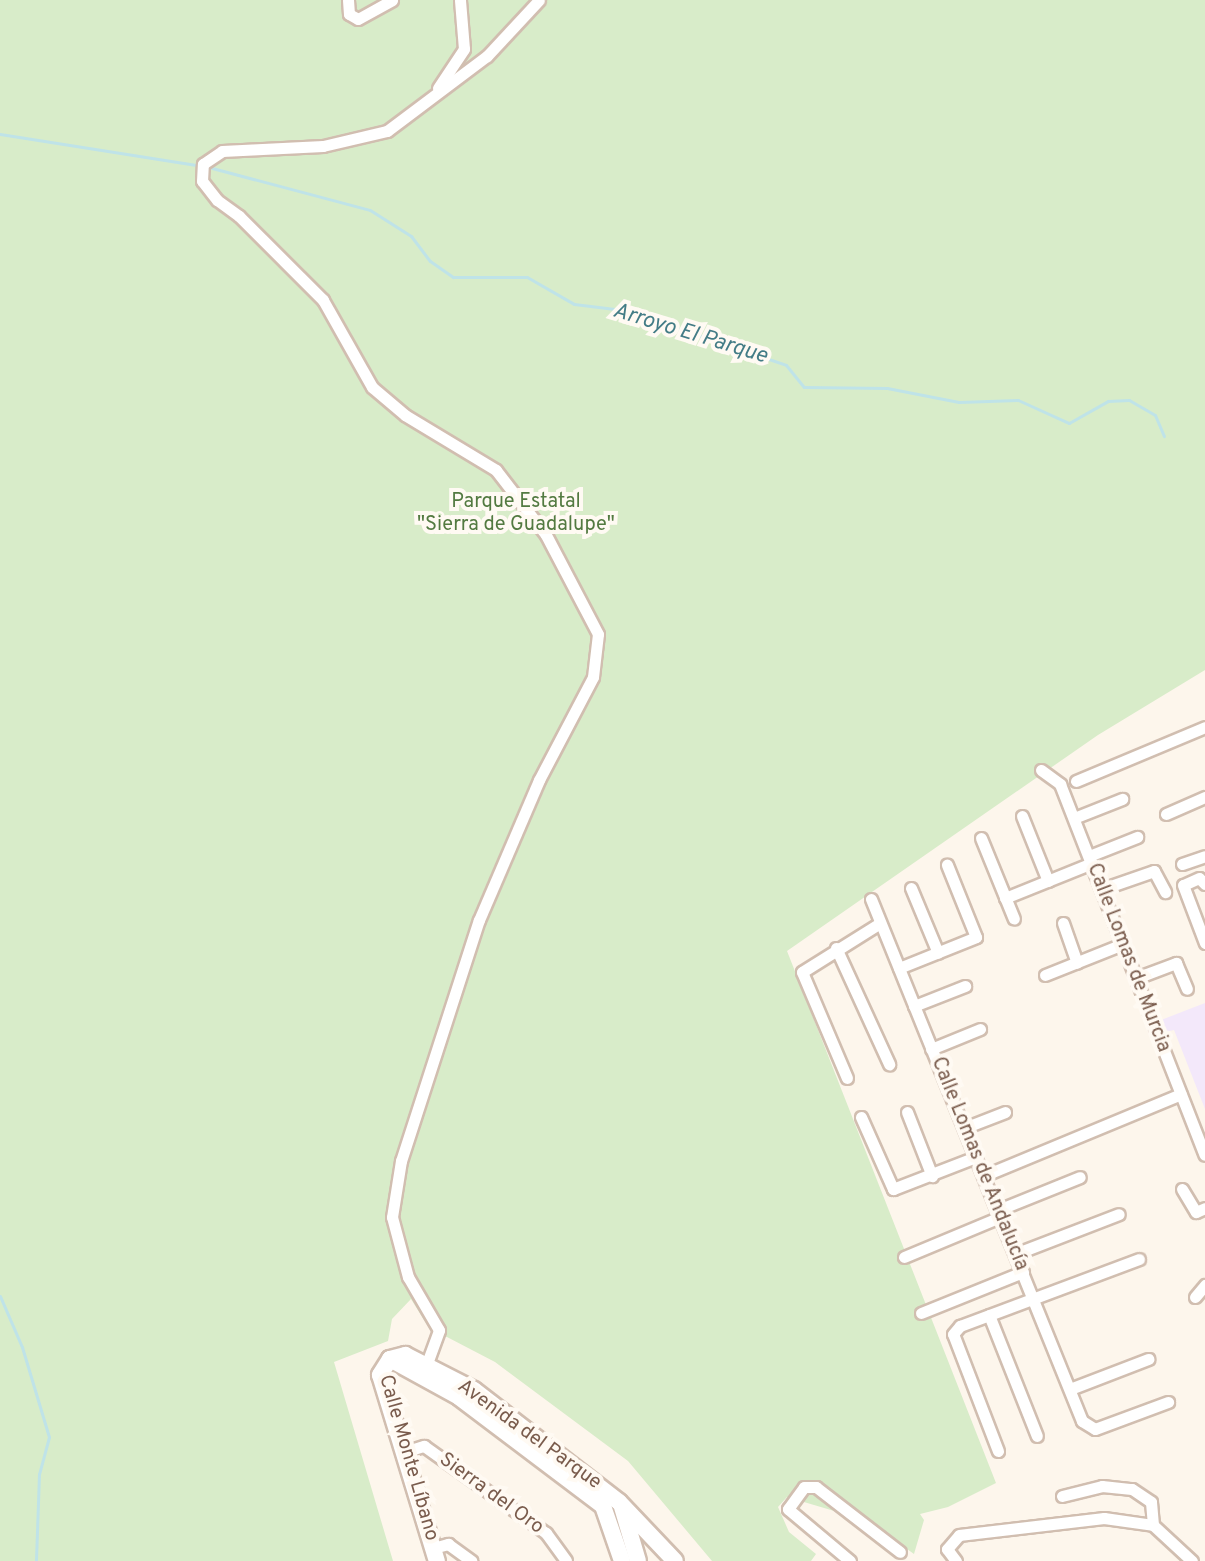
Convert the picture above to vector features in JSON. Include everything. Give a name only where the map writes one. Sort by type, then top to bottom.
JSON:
[{"type":"street","points":[[348,0],[349,14],[358,19],[392,0]]},
{"type":"street","points":[[430,97],[456,67],[464,49],[460,0]]},
{"type":"street","points":[[426,1366],[439,1330],[408,1277],[392,1217],[401,1161],[425,1077],[479,920],[539,780],[593,677],[598,634],[546,535],[496,470],[405,415],[372,387],[323,300],[202,181],[203,164],[222,151],[323,146],[387,131],[492,52],[539,0]]},
{"type":"street","points":[[1076,781],[1205,727]]},
{"type":"street","name":"Calle Lomas de Murcia","points":[[1041,770],[1060,784],[1205,1155]]},
{"type":"street","points":[[1166,814],[1205,797]]},
{"type":"street","points":[[1074,818],[1122,799]]},
{"type":"street","points":[[1022,816],[1048,881]]},
{"type":"street","points":[[1005,898],[1048,881],[1137,837]]},
{"type":"street","points":[[981,838],[1014,919]]},
{"type":"street","points":[[1182,864],[1205,856]]},
{"type":"street","points":[[899,968],[976,935],[947,865]]},
{"type":"street","points":[[1102,889],[1154,871],[1165,892]]},
{"type":"street","points":[[1204,936],[1183,885],[1199,878],[1205,884]]},
{"type":"street","points":[[911,888],[938,953]]},
{"type":"street","name":"Calle Lomas de Andalucía","points":[[871,899],[1088,1428],[1168,1402]]},
{"type":"street","points":[[847,1078],[802,972],[880,923]]},
{"type":"street","points":[[1063,923],[1077,963]]},
{"type":"street","points":[[1045,975],[1123,944]]},
{"type":"street","points":[[836,948],[889,1064]]},
{"type":"street","points":[[1136,978],[1176,963],[1187,989]]},
{"type":"street","points":[[914,1006],[965,986]]},
{"type":"street","points":[[931,1049],[980,1029]]},
{"type":"street","points":[[983,1176],[1181,1094]]},
{"type":"street","points":[[907,1112],[932,1176]]},
{"type":"street","points":[[964,1128],[1005,1112]]},
{"type":"street","points":[[861,1117],[890,1187],[900,1188],[976,1157]]},
{"type":"street","points":[[904,1257],[1080,1177]]},
{"type":"street","points":[[1182,1189],[1196,1212],[1205,1208]]},
{"type":"street","points":[[1015,1254],[1119,1214]]},
{"type":"street","points":[[998,1451],[952,1343],[960,1326],[1139,1259]]},
{"type":"street","points":[[921,1313],[1023,1272]]},
{"type":"street","points":[[1195,1297],[1205,1285]]},
{"type":"street","points":[[989,1315],[1037,1436]]},
{"type":"street","name":"Avenida del Parque","points":[[390,1359],[405,1355],[474,1390],[574,1475],[607,1511],[622,1561]]},
{"type":"street","name":"Avenida del Parque","points":[[390,1359],[459,1397],[619,1502],[675,1561]]},
{"type":"street","name":"Calle Monte Líbano","points":[[390,1359],[380,1375],[435,1555]]},
{"type":"street","points":[[1070,1389],[1148,1359]]},
{"type":"street","name":"Sierra del Oro","points":[[404,1452],[424,1446],[546,1533],[566,1561]]},
{"type":"street","points":[[850,1561],[788,1509],[811,1484],[900,1552]]},
{"type":"street","points":[[1062,1496],[1102,1486],[1132,1489],[1151,1502],[1153,1525]]},
{"type":"street","points":[[619,1502],[638,1561]]},
{"type":"street","points":[[956,1561],[947,1549],[949,1541],[959,1535],[1104,1518],[1153,1525],[1192,1561]]},
{"type":"street","points":[[435,1555],[448,1544],[471,1561]]},
{"type":"shaded area","points":[[1205,1003],[1205,1109],[1174,1030],[1165,1032],[1161,1020]]},
{"type":"green space","name":"Parque Estatal \"Sierra de Guadalupe\"","points":[[0,0],[1205,0],[1205,670],[1098,735],[787,951],[996,1483],[948,1507],[920,1514],[924,1520],[914,1554],[868,1521],[787,1497],[778,1507],[789,1532],[816,1554],[811,1561],[712,1561],[628,1461],[495,1362],[447,1337],[434,1336],[411,1299],[392,1319],[388,1341],[334,1362],[393,1561],[0,1561]]},
{"type":"waterway","name":"Arroyo El Parque","points":[[0,134],[195,165]]},
{"type":"waterway","name":"Arroyo El Parque","points":[[212,168],[370,210],[411,236],[430,261],[453,277],[527,277],[574,304],[623,310],[786,365],[804,387],[887,388],[959,402],[1018,400],[1069,423],[1108,401],[1129,400],[1155,415],[1164,436]]},
{"type":"waterway","points":[[0,1296],[22,1347],[49,1437],[39,1474],[36,1561]]}]
